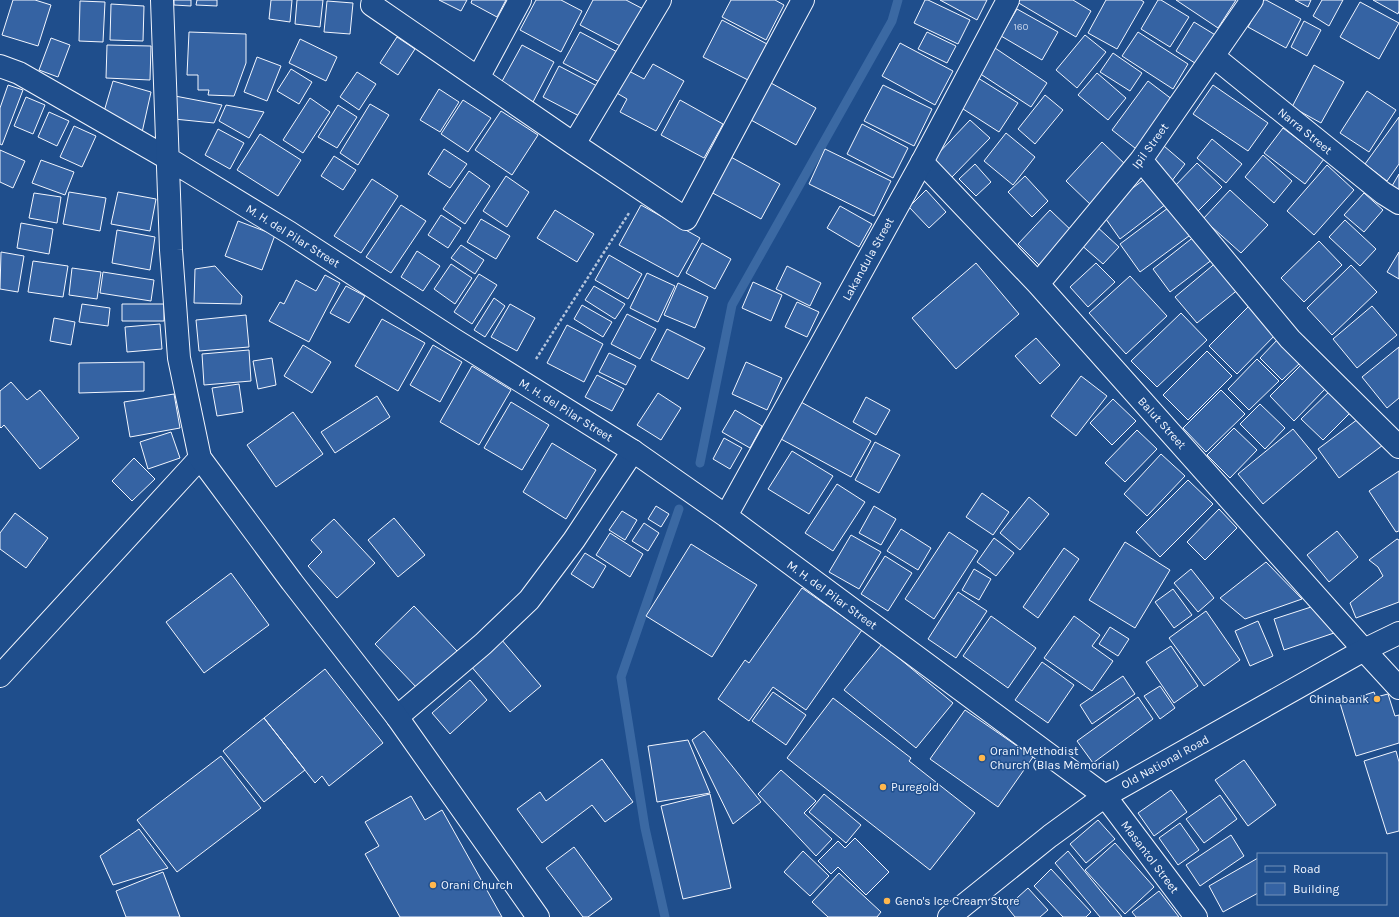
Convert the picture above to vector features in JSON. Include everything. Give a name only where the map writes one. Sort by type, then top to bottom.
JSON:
[{"type":"street","points":[[162,0],[171,250],[178,358],[200,458],[292,582],[397,718],[538,917]]},
{"type":"street","points":[[373,0],[372,5],[686,219],[803,0]]},
{"type":"street","points":[[478,78],[520,0]]},
{"type":"street","points":[[574,144],[660,0]]},
{"type":"street","name":"Lakandula Street","points":[[726,516],[922,162],[1008,0]]},
{"type":"street","name":"Ipil Street","points":[[1038,284],[1141,160],[1252,0]]},
{"type":"street","name":"Narra Street","points":[[1213,56],[1399,204]]},
{"type":"street","name":"M. H. del Pilar Street","points":[[0,66],[19,73],[167,158],[290,233],[452,339],[633,451],[726,516],[1105,796]]},
{"type":"street","points":[[1141,160],[1290,339],[1399,447]]},
{"type":"street","name":"Balut Street","points":[[922,162],[1038,284],[1399,688]]},
{"type":"street","points":[[397,718],[483,644],[529,600],[574,540],[633,451]]},
{"type":"street","points":[[0,676],[200,458]]},
{"type":"street","name":"Old National Road","points":[[950,917],[1050,836],[1105,796],[1364,650],[1399,633]]},
{"type":"street","name":"Masantol Street","points":[[1105,796],[1196,917]]},
{"type":"path","points":[[522,382],[643,190]]},
{"type":"building","points":[[13,0],[35,0],[51,5],[38,46],[2,35]]},
{"type":"building","points":[[174,0],[191,0],[191,6],[174,5]]},
{"type":"building","points":[[197,0],[217,0],[217,6],[196,5]]},
{"type":"building","points":[[271,0],[292,0],[290,22],[269,19]]},
{"type":"building","points":[[297,0],[323,0],[320,27],[295,24]]},
{"type":"building","points":[[439,0],[467,0],[461,11]]},
{"type":"building","points":[[472,0],[506,0],[497,17],[471,3]]},
{"type":"building","points":[[536,0],[561,0],[582,11],[561,52],[520,30]]},
{"type":"building","points":[[593,0],[626,0],[645,10],[626,49],[580,25]]},
{"type":"building","points":[[731,0],[775,0],[784,5],[766,40],[722,17]]},
{"type":"building","points":[[925,0],[928,0],[970,20],[958,44],[914,23]]},
{"type":"building","points":[[940,0],[987,0],[977,20]]},
{"type":"building","points":[[1018,0],[1073,0],[1091,11],[1076,37],[1017,2]]},
{"type":"building","points":[[1106,0],[1141,0],[1144,2],[1117,49],[1088,33]]},
{"type":"building","points":[[1158,0],[1161,0],[1189,17],[1170,47],[1141,29]]},
{"type":"building","points":[[1176,0],[1236,0],[1218,28]]},
{"type":"building","points":[[1263,0],[1266,0],[1301,19],[1286,48],[1248,27]]},
{"type":"building","points":[[1295,0],[1311,0],[1308,7]]},
{"type":"building","points":[[1322,0],[1343,0],[1329,26],[1313,16]]},
{"type":"building","points":[[1373,0],[1399,0],[1398,14]]},
{"type":"building","points":[[80,1],[105,2],[103,42],[79,41]]},
{"type":"building","points":[[327,1],[353,3],[350,34],[324,32]]},
{"type":"building","points":[[1360,2],[1399,23],[1379,59],[1340,37]]},
{"type":"building","points":[[111,4],[144,6],[143,41],[110,40]]},
{"type":"building","points":[[1017,9],[1058,32],[1042,60],[1001,36]]},
{"type":"building","points":[[722,20],[767,44],[748,80],[703,57]]},
{"type":"building","points":[[1304,21],[1321,30],[1307,56],[1291,47]]},
{"type":"building","points":[[1194,22],[1217,36],[1198,65],[1176,51]]},
{"type":"building","points":[[189,32],[246,34],[246,63],[234,96],[208,95],[209,90],[198,90],[198,75],[187,75]]},
{"type":"building","points":[[580,32],[621,54],[605,85],[563,63]]},
{"type":"building","points":[[927,32],[956,46],[947,63],[918,49]]},
{"type":"building","points":[[1138,32],[1188,64],[1173,89],[1122,56]]},
{"type":"building","points":[[1085,35],[1106,52],[1077,88],[1056,70]]},
{"type":"building","points":[[397,37],[415,49],[398,75],[380,63]]},
{"type":"building","points":[[51,38],[70,45],[58,77],[39,70]]},
{"type":"building","points":[[300,39],[337,57],[326,81],[289,63]]},
{"type":"building","points":[[900,43],[953,71],[935,105],[882,76]]},
{"type":"building","points":[[107,45],[151,46],[150,80],[106,78]]},
{"type":"building","points":[[522,45],[554,62],[533,102],[500,85]]},
{"type":"building","points":[[995,48],[1047,83],[1031,107],[979,73]]},
{"type":"building","points":[[1113,53],[1142,73],[1130,91],[1100,72]]},
{"type":"building","points":[[257,57],[281,66],[267,101],[244,92]]},
{"type":"building","points":[[653,64],[684,81],[656,131],[620,112],[627,99],[615,92],[627,70],[644,79]]},
{"type":"building","points":[[1314,65],[1344,82],[1321,123],[1292,107]]},
{"type":"building","points":[[559,66],[597,86],[581,117],[543,97]]},
{"type":"building","points":[[291,69],[312,82],[299,104],[277,91]]},
{"type":"building","points":[[357,72],[376,84],[359,110],[340,97]]},
{"type":"building","points":[[1097,73],[1126,98],[1108,120],[1078,95]]},
{"type":"building","points":[[978,78],[1018,103],[999,132],[960,107]]},
{"type":"building","points":[[113,81],[151,92],[141,137],[103,115]]},
{"type":"building","points":[[1148,81],[1177,103],[1140,152],[1112,130]]},
{"type":"building","points":[[771,83],[816,108],[796,145],[751,120]]},
{"type":"building","points":[[8,85],[23,90],[2,145],[0,144],[0,108]]},
{"type":"building","points":[[883,85],[932,109],[914,146],[864,121]]},
{"type":"building","points":[[1213,85],[1268,123],[1248,151],[1193,114]]},
{"type":"building","points":[[439,89],[459,102],[440,132],[420,120]]},
{"type":"building","points":[[1367,91],[1396,110],[1369,152],[1340,133]]},
{"type":"building","points":[[1045,95],[1063,110],[1035,144],[1018,129]]},
{"type":"building","points":[[175,96],[222,105],[214,123],[174,119]]},
{"type":"building","points":[[26,97],[45,105],[33,134],[14,126]]},
{"type":"building","points":[[310,98],[330,112],[303,153],[283,140]]},
{"type":"building","points":[[463,100],[491,118],[468,152],[441,134]]},
{"type":"building","points":[[680,100],[723,124],[704,158],[661,135]]},
{"type":"building","points":[[370,104],[389,115],[358,165],[340,153]]},
{"type":"building","points":[[226,105],[264,112],[249,138],[219,121]]},
{"type":"building","points":[[338,105],[357,117],[337,148],[318,137]]},
{"type":"building","points":[[501,111],[538,135],[512,175],[475,150]]},
{"type":"building","points":[[49,112],[69,121],[57,146],[38,137]]},
{"type":"building","points":[[1399,117],[1399,164],[1387,181],[1365,164]]},
{"type":"building","points":[[970,120],[990,138],[951,178],[932,160]]},
{"type":"building","points":[[862,124],[908,148],[893,178],[847,154]]},
{"type":"building","points":[[74,126],[96,136],[82,167],[60,157]]},
{"type":"building","points":[[1283,128],[1324,159],[1305,184],[1264,153]]},
{"type":"building","points":[[218,129],[244,143],[230,169],[205,155]]},
{"type":"building","points":[[1006,133],[1035,157],[1013,185],[984,161]]},
{"type":"building","points":[[260,134],[301,160],[278,196],[237,170]]},
{"type":"building","points":[[1212,139],[1242,164],[1226,183],[1197,158]]},
{"type":"building","points":[[1102,142],[1128,167],[1092,206],[1066,181]]},
{"type":"building","points":[[1164,146],[1185,164],[1171,182],[1150,164]]},
{"type":"building","points":[[444,149],[467,164],[450,188],[428,174]]},
{"type":"building","points":[[825,149],[891,181],[874,216],[809,184]]},
{"type":"building","points":[[0,150],[25,161],[13,188],[0,182]]},
{"type":"building","points":[[1263,155],[1292,181],[1274,203],[1245,177]]},
{"type":"building","points":[[334,156],[356,170],[343,190],[321,176]]},
{"type":"building","points":[[729,156],[780,184],[761,219],[709,191]]},
{"type":"building","points":[[41,160],[74,172],[65,195],[32,183]]},
{"type":"building","points":[[1197,163],[1222,187],[1198,211],[1174,187]]},
{"type":"building","points":[[975,164],[991,182],[976,196],[959,179]]},
{"type":"building","points":[[1327,165],[1354,190],[1314,235],[1287,211]]},
{"type":"building","points":[[469,171],[490,186],[465,224],[443,209]]},
{"type":"building","points":[[1399,174],[1399,190],[1392,186]]},
{"type":"building","points":[[506,176],[529,192],[507,227],[483,211]]},
{"type":"building","points":[[1025,176],[1048,201],[1032,217],[1008,192]]},
{"type":"building","points":[[1146,178],[1166,204],[1120,239],[1101,212]]},
{"type":"building","points":[[372,179],[398,196],[361,253],[334,236]]},
{"type":"building","points":[[926,190],[946,212],[929,228],[909,207]]},
{"type":"building","points":[[1230,190],[1268,225],[1241,253],[1203,219]]},
{"type":"building","points":[[69,192],[106,198],[100,231],[63,224]]},
{"type":"building","points":[[118,192],[156,199],[150,231],[111,224]]},
{"type":"building","points":[[34,193],[61,197],[57,223],[29,218]]},
{"type":"building","points":[[1364,193],[1383,210],[1364,232],[1344,215]]},
{"type":"building","points":[[401,205],[426,221],[391,273],[366,257]]},
{"type":"building","points":[[641,205],[700,238],[678,277],[619,245]]},
{"type":"building","points":[[1172,205],[1193,233],[1140,272],[1120,244]]},
{"type":"building","points":[[840,206],[872,224],[859,247],[827,228]]},
{"type":"building","points":[[555,210],[594,234],[577,262],[537,238]]},
{"type":"building","points":[[1050,210],[1074,233],[1041,267],[1018,244]]},
{"type":"building","points":[[441,215],[461,228],[448,248],[428,235]]},
{"type":"building","points":[[481,219],[510,236],[496,259],[467,242]]},
{"type":"building","points":[[1345,220],[1376,249],[1360,266],[1329,237]]},
{"type":"building","points":[[238,221],[275,235],[262,270],[225,256]]},
{"type":"building","points":[[21,223],[53,229],[49,254],[17,248]]},
{"type":"building","points":[[1095,225],[1119,247],[1103,264],[1079,243]]},
{"type":"building","points":[[117,230],[155,237],[150,270],[112,263]]},
{"type":"building","points":[[1195,236],[1213,259],[1170,292],[1153,269]]},
{"type":"building","points":[[1319,241],[1342,265],[1304,302],[1281,278]]},
{"type":"building","points":[[702,243],[731,259],[715,289],[686,273]]},
{"type":"building","points":[[461,245],[484,260],[475,274],[451,258]]},
{"type":"building","points":[[417,251],[440,266],[423,291],[401,277]]},
{"type":"building","points":[[1,252],[24,256],[18,292],[0,289]]},
{"type":"building","points":[[1399,252],[1399,279],[1387,272]]},
{"type":"building","points":[[609,255],[642,274],[628,299],[595,280]]},
{"type":"building","points":[[33,261],[68,266],[63,297],[28,292]]},
{"type":"building","points":[[1218,261],[1240,288],[1197,323],[1175,297]]},
{"type":"building","points":[[976,263],[1019,314],[956,369],[912,318]]},
{"type":"building","points":[[1096,263],[1115,282],[1088,307],[1070,287]]},
{"type":"building","points":[[451,264],[472,278],[455,304],[434,289]]},
{"type":"building","points":[[1351,265],[1377,292],[1332,335],[1307,308]]},
{"type":"building","points":[[215,266],[242,296],[241,304],[194,303],[195,269]]},
{"type":"building","points":[[787,266],[821,283],[810,306],[776,289]]},
{"type":"building","points":[[72,268],[101,272],[97,299],[69,295]]},
{"type":"building","points":[[103,272],[154,280],[151,301],[100,293]]},
{"type":"building","points":[[647,273],[675,286],[658,322],[630,308]]},
{"type":"building","points":[[479,274],[497,285],[472,324],[454,312]]},
{"type":"building","points":[[325,275],[340,283],[309,342],[269,321],[280,302],[284,304],[296,280],[316,291]]},
{"type":"building","points":[[1130,276],[1167,316],[1126,354],[1089,313]]},
{"type":"building","points":[[753,282],[782,295],[771,321],[742,308]]},
{"type":"building","points":[[678,283],[708,297],[695,328],[664,315]]},
{"type":"building","points":[[346,286],[365,296],[349,323],[330,313]]},
{"type":"building","points":[[594,286],[625,304],[615,319],[585,300]]},
{"type":"building","points":[[494,298],[505,306],[485,337],[474,330]]},
{"type":"building","points":[[797,302],[819,312],[807,337],[785,327]]},
{"type":"building","points":[[1252,303],[1279,331],[1237,374],[1209,346]]},
{"type":"building","points":[[82,304],[110,308],[108,326],[79,322]]},
{"type":"building","points":[[122,304],[164,304],[164,321],[122,321]]},
{"type":"building","points":[[510,304],[535,318],[517,351],[491,337]]},
{"type":"building","points":[[582,305],[612,322],[603,337],[574,319]]},
{"type":"building","points":[[1372,306],[1397,335],[1357,368],[1333,339]]},
{"type":"building","points":[[1181,313],[1207,340],[1157,387],[1131,361]]},
{"type":"building","points":[[627,314],[656,329],[640,359],[611,344]]},
{"type":"building","points":[[246,315],[249,347],[199,351],[196,320]]},
{"type":"building","points":[[54,318],[75,322],[71,345],[50,341]]},
{"type":"building","points":[[382,319],[425,343],[398,391],[355,366]]},
{"type":"building","points":[[160,324],[162,349],[127,352],[125,327]]},
{"type":"building","points":[[567,325],[603,344],[584,382],[547,363]]},
{"type":"building","points":[[667,329],[705,348],[688,379],[651,360]]},
{"type":"building","points":[[1036,338],[1060,365],[1040,384],[1015,356]]},
{"type":"building","points":[[1278,339],[1301,362],[1282,380],[1260,358]]},
{"type":"building","points":[[303,345],[331,362],[312,393],[284,376]]},
{"type":"building","points":[[433,345],[462,362],[440,402],[410,385]]},
{"type":"building","points":[[1399,347],[1399,398],[1387,408],[1362,377]]},
{"type":"building","points":[[249,350],[251,381],[204,385],[202,354]]},
{"type":"building","points":[[1207,351],[1232,376],[1188,420],[1163,395]]},
{"type":"building","points":[[609,353],[636,366],[626,385],[599,372]]},
{"type":"building","points":[[272,358],[276,385],[258,389],[253,361]]},
{"type":"building","points":[[1257,359],[1279,381],[1249,410],[1228,389]]},
{"type":"building","points":[[144,362],[144,391],[79,393],[79,363]]},
{"type":"building","points":[[746,362],[782,378],[767,410],[732,394]]},
{"type":"building","points":[[1302,364],[1326,388],[1294,421],[1270,396]]},
{"type":"building","points":[[472,366],[511,390],[479,445],[440,422]]},
{"type":"building","points":[[597,375],[624,389],[612,411],[585,397]]},
{"type":"building","points":[[1081,376],[1107,396],[1076,436],[1051,416]]},
{"type":"building","points":[[11,382],[27,400],[40,390],[79,438],[40,469],[4,425],[1,428],[0,427],[0,391]]},
{"type":"building","points":[[239,384],[243,412],[217,416],[212,388]]},
{"type":"building","points":[[1334,387],[1355,408],[1323,440],[1301,419]]},
{"type":"building","points":[[1221,390],[1245,414],[1206,452],[1183,428]]},
{"type":"building","points":[[658,393],[681,408],[661,440],[637,425]]},
{"type":"building","points":[[174,394],[180,428],[130,437],[124,402]]},
{"type":"building","points":[[377,396],[390,417],[335,453],[321,432]]},
{"type":"building","points":[[866,397],[890,410],[876,435],[853,422]]},
{"type":"building","points":[[1113,399],[1136,421],[1112,445],[1090,423]]},
{"type":"building","points":[[511,402],[549,425],[522,470],[484,448]]},
{"type":"building","points":[[801,402],[871,441],[851,477],[781,439]]},
{"type":"building","points":[[1260,404],[1285,428],[1265,449],[1240,424]]},
{"type":"building","points":[[735,410],[762,426],[750,448],[722,432]]},
{"type":"building","points":[[293,412],[323,454],[276,487],[247,445]]},
{"type":"building","points":[[1362,416],[1383,445],[1339,478],[1318,449]]},
{"type":"building","points":[[1234,428],[1257,450],[1230,478],[1207,455]]},
{"type":"building","points":[[1293,429],[1317,458],[1263,504],[1238,474]]},
{"type":"building","points":[[1137,430],[1157,449],[1125,482],[1105,463]]},
{"type":"building","points":[[171,432],[180,458],[148,469],[140,442]]},
{"type":"building","points":[[724,438],[742,448],[730,469],[713,459]]},
{"type":"building","points":[[875,442],[900,455],[879,493],[855,480]]},
{"type":"building","points":[[552,443],[596,470],[566,519],[523,492]]},
{"type":"building","points":[[792,451],[833,476],[809,514],[768,489]]},
{"type":"building","points":[[1161,454],[1185,476],[1147,516],[1124,494]]},
{"type":"building","points":[[134,458],[155,479],[132,501],[112,481]]},
{"type":"building","points":[[1399,471],[1399,531],[1396,532],[1369,491]]},
{"type":"building","points":[[1188,480],[1213,504],[1160,557],[1136,532]]},
{"type":"building","points":[[837,484],[865,502],[833,551],[805,533]]},
{"type":"building","points":[[982,493],[1009,512],[993,535],[966,517]]},
{"type":"building","points":[[1029,497],[1049,514],[1020,550],[1000,533]]},
{"type":"building","points":[[656,506],[669,514],[661,527],[648,519]]},
{"type":"building","points":[[874,506],[896,519],[881,545],[859,533]]},
{"type":"building","points":[[1219,509],[1237,528],[1205,560],[1187,542]]},
{"type":"building","points":[[622,511],[637,520],[625,540],[609,530]]},
{"type":"building","points":[[15,513],[48,538],[26,568],[0,549],[0,533]]},
{"type":"building","points":[[394,518],[425,555],[398,577],[368,540]]},
{"type":"building","points":[[334,519],[375,563],[337,598],[308,566],[322,552],[311,540]]},
{"type":"building","points":[[644,523],[659,533],[648,551],[632,541]]},
{"type":"building","points":[[901,529],[931,548],[918,570],[887,551]]},
{"type":"building","points":[[1337,531],[1358,557],[1329,582],[1307,555]]},
{"type":"building","points":[[949,532],[978,551],[934,619],[905,599]]},
{"type":"building","points":[[610,533],[643,554],[630,577],[596,555]]},
{"type":"building","points":[[851,535],[881,552],[859,589],[829,572]]},
{"type":"building","points":[[994,538],[1014,553],[996,576],[977,562]]},
{"type":"building","points":[[1397,539],[1399,540],[1399,602],[1356,618],[1350,603],[1383,576],[1378,567],[1369,560]]},
{"type":"building","points":[[1125,542],[1170,570],[1135,628],[1089,600]]},
{"type":"building","points":[[691,544],[757,585],[712,657],[646,616]]},
{"type":"building","points":[[1064,548],[1079,559],[1038,618],[1023,607]]},
{"type":"building","points":[[585,553],[606,566],[593,588],[571,574]]},
{"type":"building","points":[[885,556],[912,573],[888,611],[861,594]]},
{"type":"building","points":[[1266,562],[1302,599],[1245,619],[1220,598]]},
{"type":"building","points":[[974,569],[991,579],[979,600],[962,590]]},
{"type":"building","points":[[1191,569],[1214,598],[1198,612],[1174,583]]},
{"type":"building","points":[[231,573],[269,625],[204,673],[166,622]]},
{"type":"building","points":[[802,588],[862,630],[806,710],[773,687],[749,721],[718,699],[745,660],[749,663]]},
{"type":"building","points":[[1173,589],[1192,615],[1174,628],[1155,602]]},
{"type":"building","points":[[958,592],[987,611],[956,658],[928,639]]},
{"type":"building","points":[[414,606],[457,651],[418,689],[375,644]]},
{"type":"building","points":[[1311,607],[1334,633],[1284,650],[1274,619]]},
{"type":"building","points":[[1206,611],[1240,660],[1204,686],[1169,638]]},
{"type":"building","points":[[991,616],[1036,648],[1008,688],[963,656]]},
{"type":"building","points":[[1074,616],[1100,635],[1092,646],[1113,661],[1092,691],[1044,658]]},
{"type":"building","points":[[1258,621],[1273,656],[1250,666],[1235,631]]},
{"type":"building","points":[[1110,627],[1129,639],[1118,656],[1099,644]]},
{"type":"building","points":[[501,639],[541,686],[510,712],[470,665]]},
{"type":"building","points":[[882,644],[953,703],[916,748],[844,690]]},
{"type":"building","points":[[1171,646],[1198,686],[1174,703],[1146,662]]},
{"type":"building","points":[[1042,662],[1074,685],[1048,723],[1015,700]]},
{"type":"building","points":[[325,669],[383,743],[329,786],[322,776],[315,783],[264,718]]},
{"type":"building","points":[[1123,676],[1135,694],[1092,724],[1080,705]]},
{"type":"building","points":[[470,680],[487,700],[450,734],[432,713]]},
{"type":"building","points":[[1160,686],[1175,708],[1160,719],[1144,696]]},
{"type":"building","points":[[773,692],[806,715],[786,745],[752,721]]},
{"type":"building","points":[[1374,692],[1376,697],[1388,694],[1395,716],[1399,715],[1399,743],[1356,756],[1340,703]]},
{"type":"building","points":[[1138,697],[1153,719],[1093,763],[1077,741]]},
{"type":"building","name":"Puregold","points":[[833,698],[911,758],[909,761],[975,813],[930,870],[787,758]]},
{"type":"building","name":"Orani Methodist Church (Blas Memorial)","points":[[965,710],[1033,757],[998,807],[930,759]]},
{"type":"building","points":[[264,718],[305,770],[264,802],[223,751]]},
{"type":"building","points":[[704,731],[761,802],[733,824],[692,740]]},
{"type":"building","points":[[688,740],[710,793],[657,802],[648,746]]},
{"type":"building","points":[[1396,751],[1399,762],[1399,831],[1387,834],[1364,761]]},
{"type":"building","points":[[221,756],[261,808],[177,872],[137,820]]},
{"type":"building","points":[[602,759],[633,802],[605,822],[592,805],[542,843],[517,809],[540,792],[546,801]]},
{"type":"building","points":[[1244,760],[1276,805],[1248,826],[1215,780]]},
{"type":"building","points":[[781,770],[816,801],[804,813],[832,839],[816,856],[758,794]]},
{"type":"building","points":[[1171,790],[1187,812],[1154,836],[1138,813]]},
{"type":"building","points":[[710,794],[731,888],[683,899],[661,806]]},
{"type":"building","points":[[824,794],[861,825],[846,843],[809,812]]},
{"type":"building","points":[[1220,795],[1237,819],[1204,843],[1186,819]]},
{"type":"building","name":"Orani Church","points":[[411,796],[425,820],[442,810],[502,917],[400,917],[365,854],[379,846],[365,822]]},
{"type":"building","points":[[1098,820],[1115,839],[1086,863],[1070,844]]},
{"type":"building","points":[[1180,823],[1199,850],[1178,865],[1159,838]]},
{"type":"building","points":[[139,829],[168,868],[113,885],[100,856]]},
{"type":"building","points":[[1231,835],[1244,856],[1200,886],[1186,865]]},
{"type":"building","points":[[855,838],[889,872],[866,895],[838,867],[831,874],[818,861],[838,841],[845,848]]},
{"type":"building","points":[[1115,843],[1154,887],[1125,914],[1085,870]]},
{"type":"building","points":[[574,847],[612,899],[588,917],[583,917],[546,868]]},
{"type":"building","points":[[803,851],[829,876],[810,896],[784,872]]},
{"type":"building","points":[[1068,851],[1122,917],[1100,917],[1055,863]]},
{"type":"building","points":[[1257,859],[1257,894],[1223,912],[1209,886]]},
{"type":"building","points":[[1051,869],[1091,912],[1086,917],[1063,917],[1034,886]]},
{"type":"building","points":[[163,872],[180,917],[126,917],[116,891]]},
{"type":"building","points":[[839,873],[881,912],[877,917],[828,917],[812,902]]},
{"type":"building","points":[[1028,888],[1048,910],[1040,917],[1015,917],[1007,907]]},
{"type":"building","points":[[1159,891],[1179,917],[1136,917],[1132,912]]},
{"type":"waterway","points":[[700,463],[732,305],[892,21],[898,0]]},
{"type":"waterway","points":[[665,917],[645,828],[621,677],[679,509]]},
{"type":"place","name":"Chinabank","points":[[1377,699]]},
{"type":"place","name":"Orani Methodist Church (Blas Memorial)","points":[[982,758]]},
{"type":"place","name":"Puregold","points":[[883,787]]},
{"type":"place","name":"Orani Church","points":[[433,885]]},
{"type":"place","name":"Geno's Ice Cream Store","points":[[887,901]]}]
